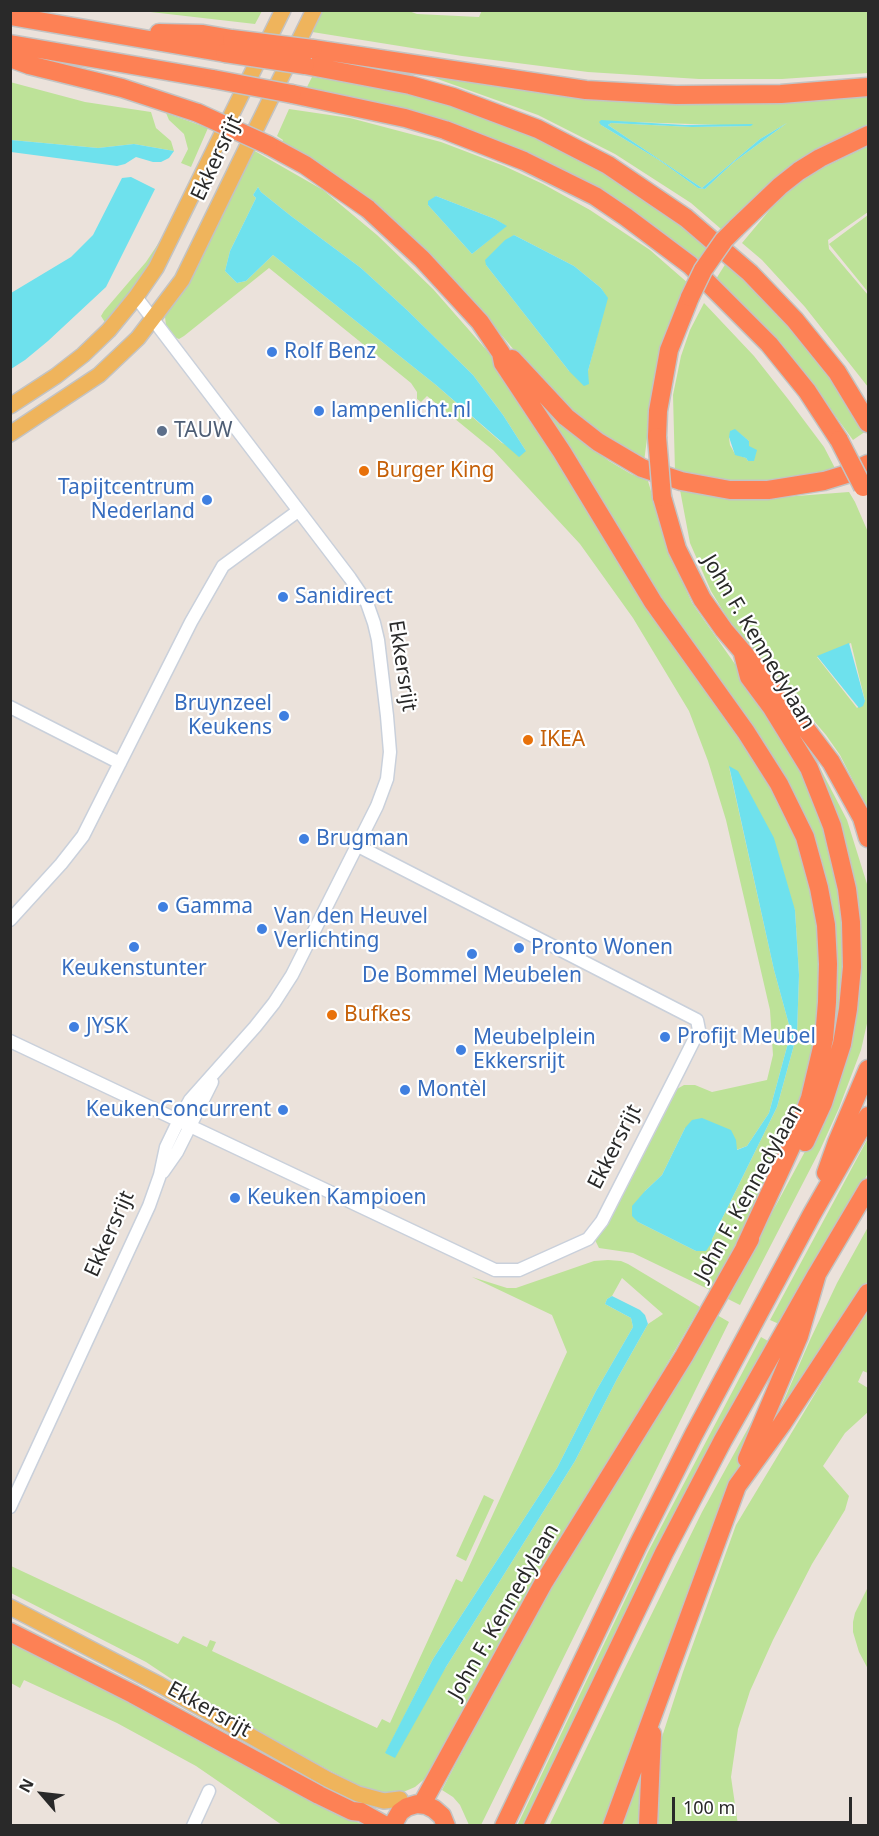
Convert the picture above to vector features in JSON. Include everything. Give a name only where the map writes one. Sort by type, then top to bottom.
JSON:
[{"type":"highway","points":[[10,16],[118,34],[586,90],[676,95],[769,94],[868,87]]},
{"type":"highway","points":[[10,44],[213,79],[405,118],[445,130],[524,161],[595,196],[655,238],[698,273],[768,344],[807,391],[839,440],[866,492]]},
{"type":"highway","points":[[309,57],[453,97],[538,129],[608,165],[686,218],[750,273],[795,320],[837,372],[868,423]]},
{"type":"highway","points":[[10,58],[29,65],[122,88],[198,112],[268,145],[305,165],[340,188],[422,259],[480,322],[501,353],[503,363],[562,452],[653,602],[746,732],[779,784],[805,837],[819,888],[826,925],[828,1002],[824,1038],[810,1098],[796,1136],[745,1247]]},
{"type":"highway","name":"John F. Kennedylaan","points":[[424,1800],[544,1582],[678,1366],[774,1199],[823,1103],[842,1044],[852,967],[851,922],[847,889],[832,826],[808,768],[772,708],[749,677],[744,654],[702,599],[690,578],[677,549],[662,497],[657,437],[658,411],[669,350],[703,270],[724,240],[771,194],[799,171],[820,158],[868,135]]},
{"type":"highway","points":[[501,353],[510,357],[566,417],[598,442],[642,468],[681,481],[730,490],[768,490],[824,481],[868,464]]},
{"type":"highway","points":[[744,654],[784,700],[831,762],[862,818],[868,838]]},
{"type":"highway","points":[[812,1214],[837,1142],[868,1069]]},
{"type":"highway","points":[[504,1826],[643,1535],[694,1434],[812,1214],[868,1116]]},
{"type":"highway","points":[[533,1826],[664,1553],[723,1440],[868,1188]]},
{"type":"highway","points":[[612,1826],[699,1585],[799,1336],[817,1274]]},
{"type":"highway","points":[[737,1486],[782,1424],[868,1293]]},
{"type":"highway","name":"Ekkersrijt","points":[[10,1632],[141,1699],[319,1796],[355,1802],[361,1812],[386,1826]]},
{"type":"highway","points":[[648,1826],[652,1719]]},
{"type":"highway","points":[[424,1800],[438,1812],[446,1826]]},
{"type":"highway","points":[[397,1812],[424,1800],[447,1807],[457,1826]]},
{"type":"highway","points":[[355,1802],[358,1818],[373,1826]]},
{"type":"main road","name":"Ekkersrijt","points":[[10,406],[83,355],[109,330],[156,268],[283,10]]},
{"type":"main road","name":"Ekkersrijt","points":[[10,434],[99,375],[133,343],[182,280],[314,10]]},
{"type":"main road","name":"Ekkersrijt","points":[[10,1607],[160,1685],[355,1802],[365,1801],[397,1812]]},
{"type":"street","name":"Ekkersrijt","points":[[10,1507],[149,1206],[160,1175],[177,1152],[184,1122],[220,1066],[262,1019],[292,975],[377,806],[387,779],[390,752],[378,640],[367,603],[346,572],[136,297]]},
{"type":"street","points":[[10,920],[83,836],[191,622],[223,566],[298,511]]},
{"type":"street","points":[[10,707],[120,763]]},
{"type":"street","name":"Ekkersrijt","points":[[10,1041],[495,1270],[519,1270],[588,1239],[602,1221],[678,1073],[699,1030],[697,1020],[358,846]]},
{"type":"street","points":[[193,1826],[209,1791]]},
{"type":"green space","points":[[319,10],[406,10],[417,14],[479,17],[482,10],[868,11],[868,73],[782,79],[699,79],[588,72],[462,56],[306,31]]},
{"type":"green space","points":[[142,11],[262,11],[255,24]]},
{"type":"green space","points":[[312,77],[372,85],[450,105],[528,135],[604,173],[675,221],[707,249],[697,265],[596,190],[306,89]]},
{"type":"green space","points":[[432,77],[457,80],[868,96],[868,129],[804,160],[765,187],[721,229],[691,203],[615,154],[538,115]],"holes":[[[601,121],[751,126],[692,127],[611,123],[608,125],[702,188],[760,139],[787,123],[734,162],[705,189],[698,188],[659,160],[601,125]]]},
{"type":"green space","points":[[10,82],[85,102],[151,112],[156,128],[171,141],[174,151],[134,144],[98,148],[11,140]]},
{"type":"green space","points":[[289,109],[350,118],[441,142],[504,166],[590,210],[650,250],[689,284],[653,391],[644,462],[584,426],[548,390],[443,270],[281,144],[283,140],[277,136]],"holes":[[[436,196],[495,219],[506,226],[472,254],[428,205]],[[514,235],[574,266],[601,288],[607,298],[588,371],[569,371],[486,265]]]},
{"type":"green space","points":[[166,113],[208,128],[191,167],[181,163],[188,149],[184,134],[169,120]]},
{"type":"green space","points":[[868,146],[868,212],[828,240],[829,249],[868,295],[868,387],[805,307],[762,260],[742,243],[778,200],[814,172]]},
{"type":"green space","points":[[253,150],[323,190],[377,235],[433,289],[497,362],[726,712],[800,835],[815,889],[823,1002],[806,1097],[740,1242],[710,1290],[633,1253],[599,1248],[595,1240],[607,1226],[677,1089],[684,1085],[695,1085],[712,1092],[767,1080],[773,1055],[770,1010],[726,820],[708,761],[689,711],[633,618],[580,544],[493,450],[427,396],[421,402],[417,399],[417,392],[411,383],[269,268],[184,336],[179,339],[174,337],[166,325],[165,317],[168,307],[188,281],[203,255]],"holes":[[[258,187],[291,216],[361,268],[473,375],[526,451],[502,443],[436,385],[273,255],[246,281],[237,283],[225,271],[230,251],[256,198],[253,195]],[[729,767],[795,910],[799,975],[797,1034],[777,1107],[712,1242],[696,1251],[638,1222],[645,1191],[662,1175],[685,1128],[736,1150],[747,1146],[769,1113],[791,1032],[774,970]]]},
{"type":"green space","points":[[868,215],[868,292],[829,244]]},
{"type":"green space","points":[[164,235],[152,266],[106,324],[101,316],[104,311],[146,262]]},
{"type":"green space","points":[[726,263],[789,326],[826,372],[866,431],[853,440],[812,384],[774,338],[716,279]]},
{"type":"green space","points":[[704,303],[754,356],[788,399],[824,447],[837,472],[767,485],[731,484],[675,471],[673,395],[681,356],[690,330]],"holes":[[[735,430],[749,441],[748,461],[735,454],[730,445],[731,431]]]},
{"type":"green space","points":[[539,399],[576,436],[609,461],[648,481],[668,549],[692,603],[768,711],[804,772],[825,825],[841,885],[844,1008],[818,1102],[827,1039],[822,887],[731,706],[533,402]]},
{"type":"green space","points":[[680,490],[770,498],[849,492],[868,532],[868,810],[840,755],[826,735],[731,624],[711,591],[690,543]],"holes":[[[851,643],[865,701],[857,708],[817,657]]]},
{"type":"green space","points":[[774,707],[798,731],[820,768],[847,820],[867,884],[868,1019],[861,1050],[839,1108],[820,1150],[740,1305],[726,1298],[809,1144],[846,1045],[851,884]]},
{"type":"green space","points":[[868,1138],[868,1173],[858,1192],[779,1324],[770,1320]]},
{"type":"green space","points":[[868,1227],[868,1282],[784,1409],[781,1407],[810,1340],[837,1283]]},
{"type":"green space","points":[[594,1261],[621,1261],[628,1264],[700,1307],[428,1776],[415,1787],[394,1796],[372,1793],[227,1716],[146,1662],[11,1593],[11,1566],[178,1644],[183,1636],[207,1647],[210,1640],[216,1642],[212,1651],[377,1728],[382,1719],[390,1723],[456,1579],[462,1582],[567,1352],[552,1315],[472,1277],[507,1288],[516,1288]],"holes":[[[622,1278],[663,1314],[648,1324],[575,1461],[446,1667],[385,1754],[433,1659],[557,1468],[596,1391],[633,1327],[631,1318],[605,1304],[607,1299],[612,1296]]]},
{"type":"green space","points":[[868,1311],[868,1373],[863,1371],[858,1382],[868,1388],[868,1412],[845,1433],[823,1466],[849,1496],[845,1510],[812,1564],[750,1691],[738,1729],[731,1777],[738,1825],[653,1826],[661,1740],[736,1525],[830,1369]]},
{"type":"green space","points":[[717,1315],[729,1322],[481,1825],[469,1825],[460,1805],[442,1790],[523,1636]]},
{"type":"green space","points":[[761,1337],[768,1341],[655,1555],[525,1825],[517,1826],[648,1552]]},
{"type":"green space","points":[[768,1392],[771,1393],[735,1475],[609,1825],[549,1826],[702,1512]]},
{"type":"green space","points":[[484,1495],[494,1500],[466,1561],[456,1556]]},
{"type":"green space","points":[[868,1587],[868,1669],[859,1652],[853,1632],[853,1622]]},
{"type":"green space","points":[[10,1640],[125,1698],[363,1825],[282,1825],[196,1766],[117,1723],[24,1680],[20,1688],[11,1683]]},
{"type":"green space","points":[[649,1752],[644,1825],[617,1826]]},
{"type":"water","points":[[601,120],[685,125],[753,124],[751,126],[692,127],[611,123],[608,125],[702,188],[760,139],[787,123],[734,162],[705,189],[698,188],[659,160],[601,125],[599,122]]},
{"type":"water","points":[[11,140],[98,148],[134,144],[174,151],[169,158],[161,162],[136,157],[117,166],[11,152]]},
{"type":"water","points":[[131,177],[155,189],[106,287],[48,341],[11,369],[11,293],[71,257],[93,235],[122,178]]},
{"type":"water","points":[[258,187],[291,216],[361,268],[473,375],[526,451],[519,457],[436,385],[273,255],[246,281],[237,283],[225,271],[230,251],[256,198],[253,195]]},
{"type":"water","points":[[436,196],[507,226],[472,254],[428,205],[428,201]]},
{"type":"water","points":[[514,235],[574,266],[601,288],[608,298],[588,371],[589,384],[584,386],[569,371],[486,265],[485,260],[505,240]]},
{"type":"water","points":[[735,429],[749,441],[749,446],[757,450],[754,461],[748,461],[746,458],[735,455],[729,437],[730,431]]},
{"type":"water","points":[[849,643],[865,701],[859,708],[817,656]]},
{"type":"water","points":[[729,766],[738,771],[774,838],[795,910],[799,975],[797,1034],[777,1107],[712,1242],[706,1251],[696,1251],[638,1222],[632,1216],[632,1206],[662,1175],[685,1128],[692,1120],[702,1118],[731,1130],[736,1140],[737,1150],[747,1146],[769,1113],[791,1032],[774,970]]},
{"type":"water","points":[[612,1296],[640,1310],[645,1315],[648,1324],[575,1461],[446,1667],[395,1758],[385,1753],[433,1659],[557,1468],[596,1391],[633,1327],[631,1318],[605,1304]]},
{"type":"place","name":"Rolf Benz","points":[[272,352]]},
{"type":"place","name":"lampenlicht.nl","points":[[319,411]]},
{"type":"place","name":"TAUW","points":[[162,431]]},
{"type":"place","name":"Burger King","points":[[364,471]]},
{"type":"place","name":"Tapijtcentrum Nederland","points":[[207,500]]},
{"type":"place","name":"Sanidirect","points":[[283,597]]},
{"type":"place","name":"Bruynzeel Keukens","points":[[284,716]]},
{"type":"place","name":"IKEA","points":[[528,740]]},
{"type":"place","name":"Brugman","points":[[304,839]]},
{"type":"place","name":"Gamma","points":[[163,907]]},
{"type":"place","name":"Van den Heuvel Verlichting","points":[[262,929]]},
{"type":"place","name":"Keukenstunter","points":[[134,947]]},
{"type":"place","name":"Pronto Wonen","points":[[519,948]]},
{"type":"place","name":"De Bommel Meubelen","points":[[472,954]]},
{"type":"place","name":"Bufkes","points":[[332,1015]]},
{"type":"place","name":"JYSK","points":[[74,1027]]},
{"type":"place","name":"Profijt Meubel","points":[[665,1037]]},
{"type":"place","name":"Meubelplein Ekkersrijt","points":[[461,1050]]},
{"type":"place","name":"Montèl","points":[[405,1090]]},
{"type":"place","name":"KeukenConcurrent","points":[[283,1110]]},
{"type":"place","name":"Keuken Kampioen","points":[[235,1198]]}]
